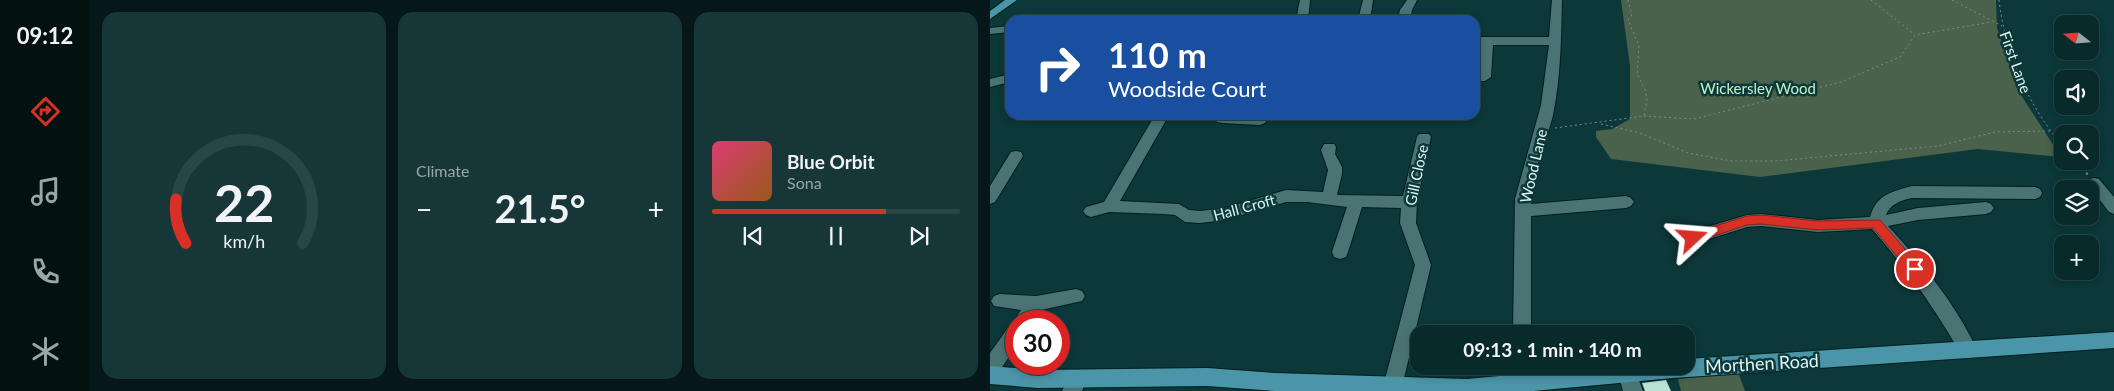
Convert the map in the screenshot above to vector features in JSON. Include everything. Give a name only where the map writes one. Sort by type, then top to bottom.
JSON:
[{"type":"main road","points":[[990,6],[998,0]]},
{"type":"main road","points":[[990,16],[1012,0]]},
{"type":"main road","name":"Morthen Road","points":[[1695,368],[2114,340]]},
{"type":"main road","name":"Morthen Road","points":[[990,375],[1075,385],[1207,377],[1233,385],[1393,386],[1467,389],[1522,375]]},
{"type":"street","points":[[1303,15],[1305,0]]},
{"type":"street","points":[[1365,15],[1368,0]]},
{"type":"street","points":[[1405,15],[1412,0]]},
{"type":"street","name":"Wood Lane","points":[[1522,325],[1522,211],[1526,184],[1548,106],[1556,41],[1558,0]]},
{"type":"street","points":[[992,29],[1005,29]]},
{"type":"street","points":[[1480,77],[1485,77],[1481,41],[1556,41]]},
{"type":"street","points":[[990,83],[1005,79]]},
{"type":"street","points":[[1109,206],[1159,120]]},
{"type":"street","name":"Gill Close","points":[[1393,386],[1423,265],[1408,223],[1408,202],[1424,137]]},
{"type":"street","points":[[1328,199],[1336,172],[1335,166],[1329,159],[1328,151],[1330,147]]},
{"type":"street","points":[[990,198],[1016,156]]},
{"type":"street","points":[[2099,189],[2114,208]]},
{"type":"street","points":[[1876,223],[1881,207],[1894,197],[1912,192],[1983,201]]},
{"type":"street","points":[[1693,238],[1706,225],[1761,220],[1818,226],[1876,223],[2035,192]]},
{"type":"street","name":"Hall Croft","points":[[1091,211],[1109,206],[1164,208],[1178,210],[1185,216],[1195,218],[1226,215],[1254,204],[1288,196],[1314,196],[1356,201],[1408,202]]},
{"type":"street","points":[[1340,252],[1356,201]]},
{"type":"street","points":[[1522,211],[1626,202]]},
{"type":"street","points":[[1876,223],[1907,258],[1940,303],[1968,350]]},
{"type":"street","points":[[1000,302],[1036,304],[1076,296]]},
{"type":"street","points":[[1031,310],[1036,304]]},
{"type":"street","points":[[990,369],[1005,347]]},
{"type":"street","points":[[1628,375],[1633,391]]},
{"type":"path","points":[[1628,0],[1632,15],[1628,20],[1639,46],[1637,74],[1645,84],[1648,105],[1644,116]]},
{"type":"path","points":[[1871,0],[1915,35]]},
{"type":"path","points":[[1952,0],[2002,26]]},
{"type":"path","name":"First Lane","points":[[1999,0],[2002,26],[2027,95],[2054,135]]},
{"type":"path","points":[[1542,129],[1598,124],[1644,116],[1694,119],[1842,82],[1900,57],[1915,35],[1992,22]]},
{"type":"path","points":[[1598,124],[1640,134],[1688,153],[1732,160],[1776,161],[1938,146],[1995,132],[2050,131]]},
{"type":"path","points":[[2084,170],[2092,180]]},
{"type":"green space","name":"Wickersley Wood","points":[[1621,0],[1996,0],[1997,28],[2019,92],[2054,146],[2054,156],[1978,149],[1760,177],[1611,159],[1596,137],[1596,131],[1612,129],[1630,119],[1630,66]]},
{"type":"green space","points":[[1738,372],[1745,391],[1681,391],[1678,379]]},
{"type":"building","points":[[1666,380],[1671,391],[1645,391],[1642,383]]},
{"type":"route","points":[[1693,238],[1729,225],[1747,221],[1761,220],[1818,226],[1876,223],[1915,269]]}]
